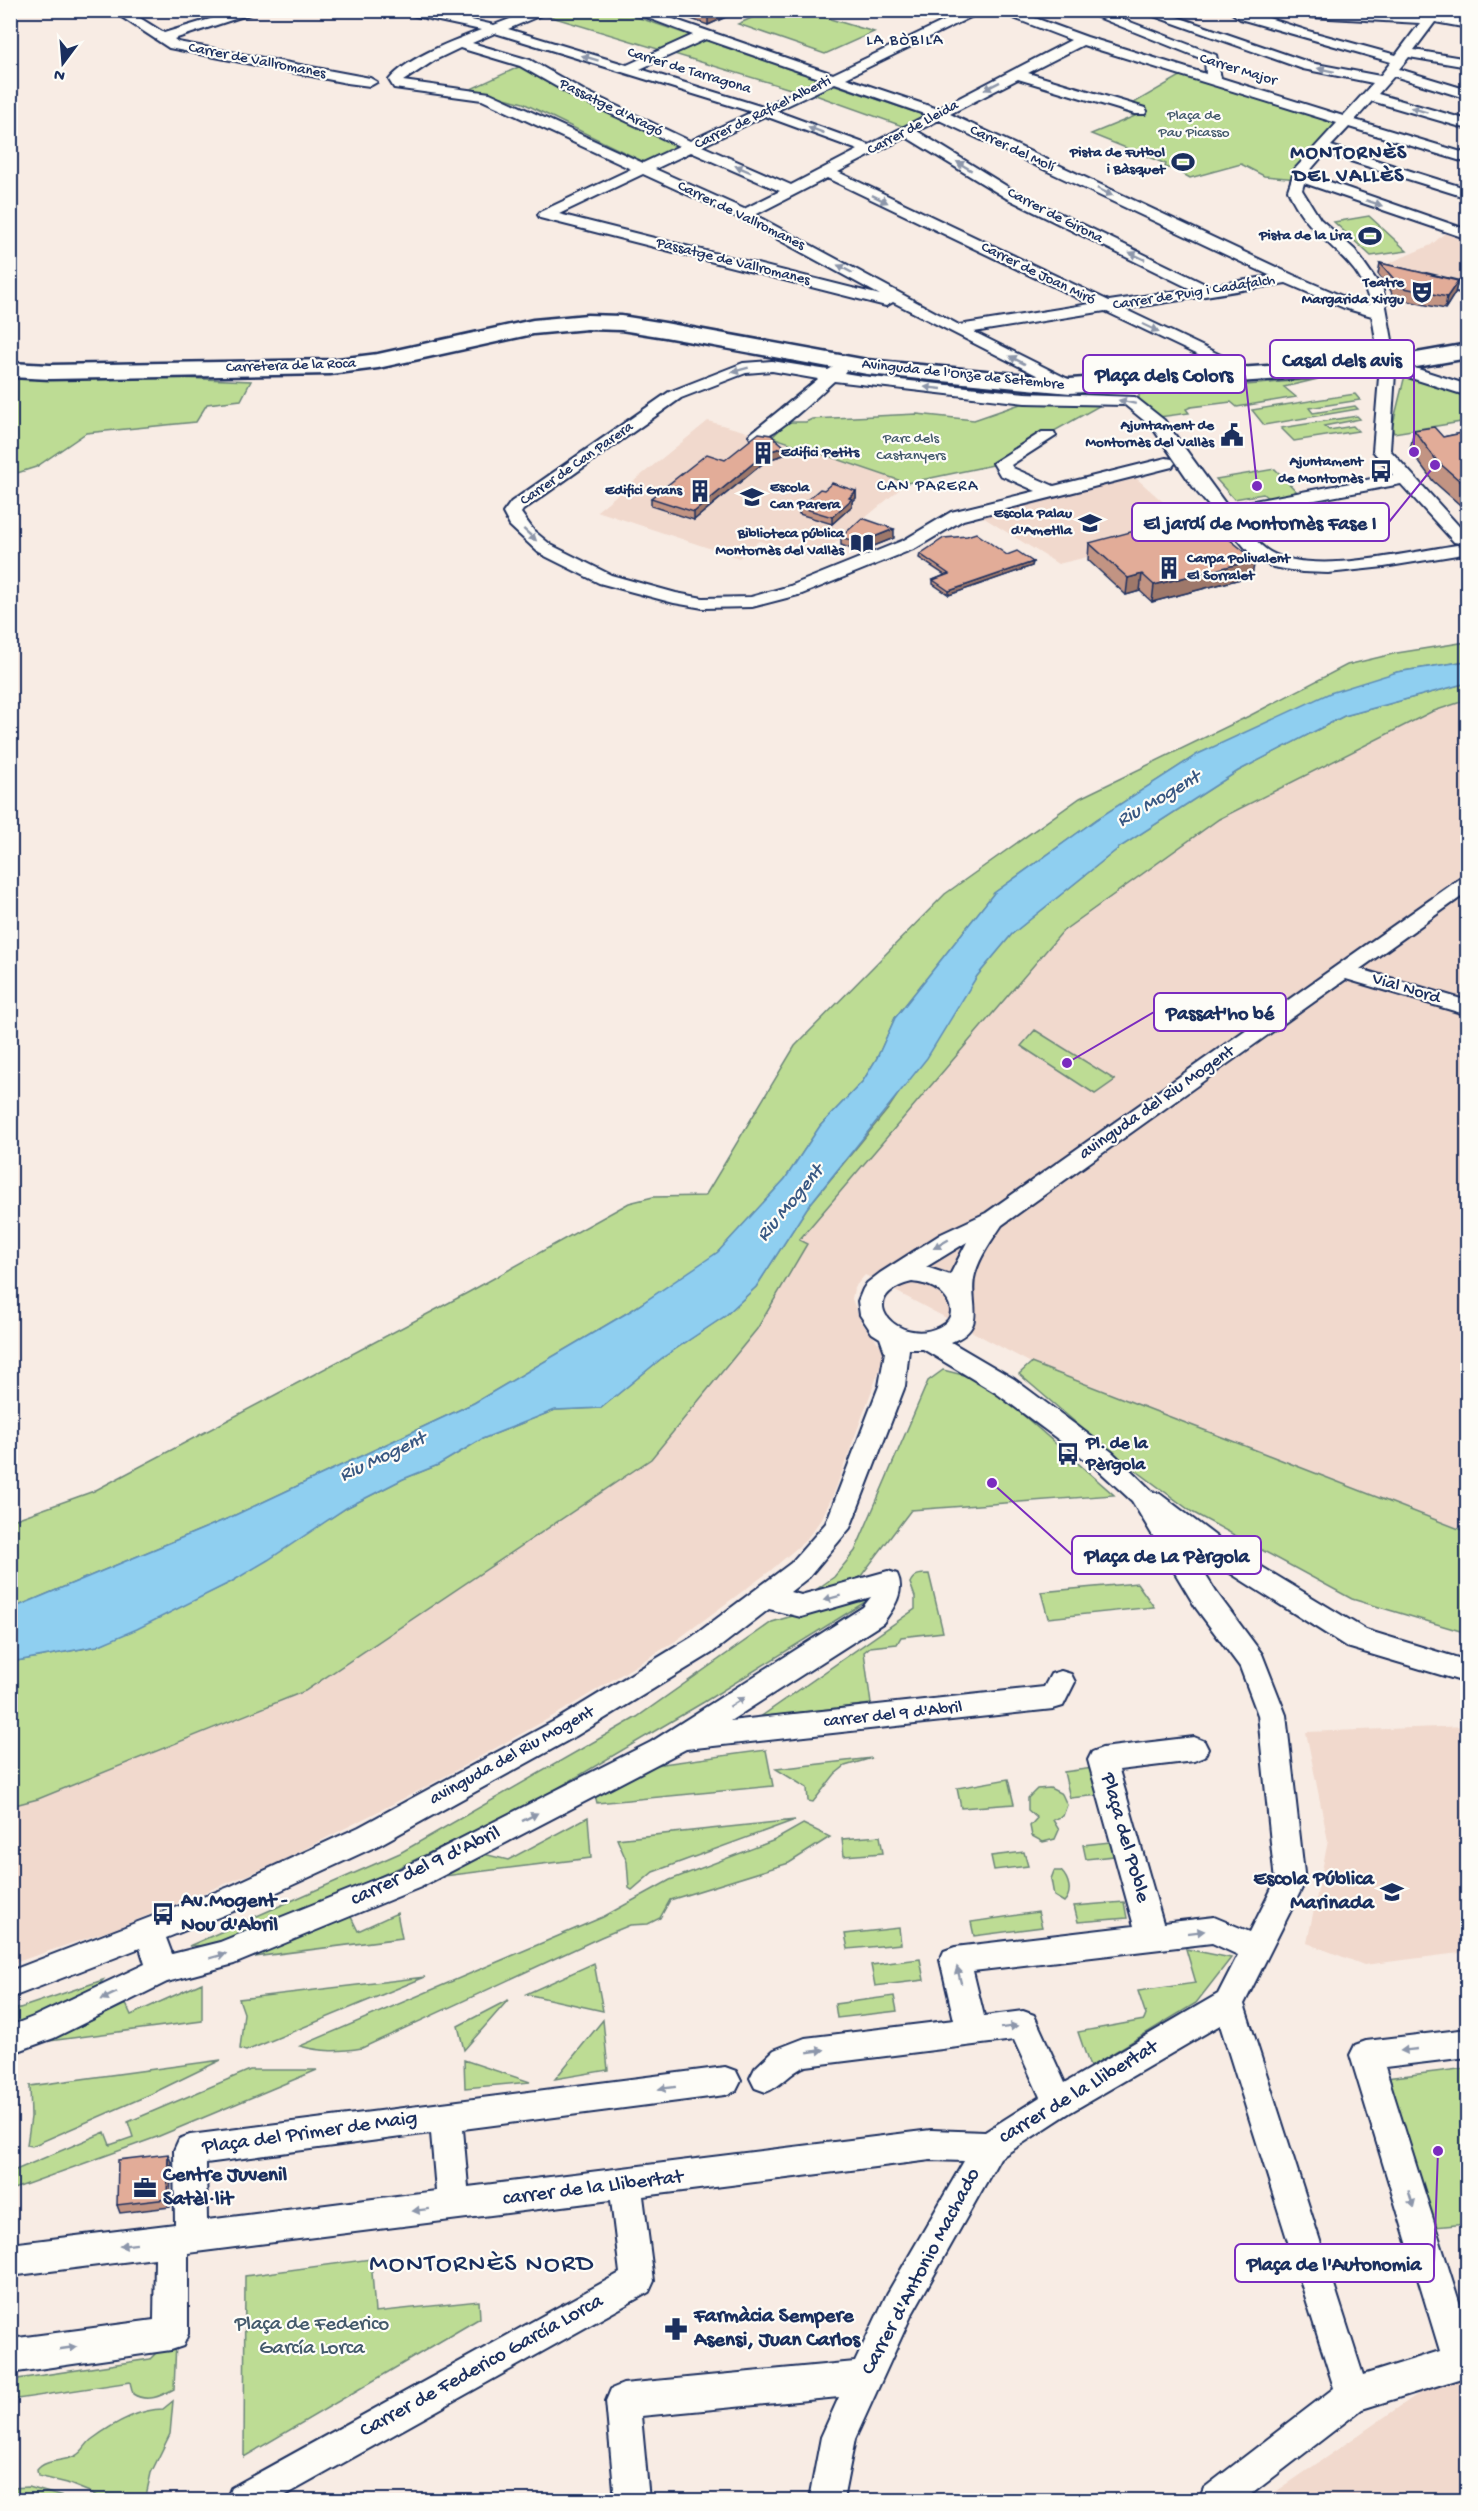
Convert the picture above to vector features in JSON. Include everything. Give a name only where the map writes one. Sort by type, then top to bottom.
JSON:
[{"type":"street","name":"Carrer de Vallromanes","points":[[117,10],[174,45],[347,79],[370,82],[382,78],[392,86],[485,96],[744,215],[957,330],[1070,386]]},
{"type":"street","points":[[163,38],[256,10]]},
{"type":"street","name":"Carrer de Tarragona","points":[[406,10],[495,29],[766,112],[871,150]]},
{"type":"street","points":[[392,86],[416,67],[461,44],[547,10]]},
{"type":"street","name":"Carrer del Molí","points":[[633,10],[938,114],[1288,278],[1380,314]]},
{"type":"street","name":"Carrer de Rafael Alberti","points":[[545,215],[645,170],[979,10]]},
{"type":"street","name":"Carrer Major","points":[[999,10],[1082,40],[1467,159]]},
{"type":"street","points":[[1086,10],[1211,58],[1214,80]]},
{"type":"street","points":[[1143,10],[1308,66],[1467,63]]},
{"type":"street","points":[[1234,10],[1245,16],[1395,66],[1467,95]]},
{"type":"street","points":[[1303,34],[1311,12],[1431,16],[1467,24]]},
{"type":"street","points":[[1431,16],[1371,96],[1299,176],[1295,190],[1315,222],[1350,253],[1375,290],[1388,365],[1381,451],[1463,545]]},
{"type":"street","points":[[627,70],[704,35]]},
{"type":"street","name":"Carrer de Lleida","points":[[744,215],[1082,40]]},
{"type":"street","name":"Passatge d'Aragó","points":[[461,44],[525,63],[563,86],[692,147],[793,191]]},
{"type":"street","points":[[1016,74],[1140,111]]},
{"type":"street","points":[[1371,96],[1467,125]]},
{"type":"street","name":"Carrer de Girona","points":[[907,131],[1011,195],[1208,291]]},
{"type":"street","points":[[1322,148],[1467,194]]},
{"type":"street","name":"Carrer de Joan Miró","points":[[828,173],[1248,374]]},
{"type":"street","points":[[1299,176],[1467,235]]},
{"type":"street","name":"Passatge de Vallromanes","points":[[545,215],[921,310]]},
{"type":"street","points":[[1447,228],[1461,216]]},
{"type":"street","points":[[1356,262],[1379,267]]},
{"type":"street","points":[[1414,276],[1467,289]]},
{"type":"street","name":"Carrer de Puig i Cadafalch","points":[[957,330],[1288,278]]},
{"type":"street","name":"Avinguda de l'Onze de Setembre","points":[[604,322],[665,330],[838,370],[1070,386],[1388,365],[1467,351]]},
{"type":"street","name":"Carretera de la Roca","points":[[10,370],[50,372],[330,367],[378,361],[534,327],[604,322]]},
{"type":"street","points":[[1388,365],[1467,391]]},
{"type":"street","name":"Carrer de Can Parera","points":[[772,366],[838,370],[862,381],[1025,398],[1128,400],[1139,405],[1168,440],[1176,460],[957,516],[910,544],[796,590],[752,602],[703,603],[605,579],[545,549],[516,522],[512,513],[517,506],[675,395],[744,368],[772,366]]},
{"type":"street","points":[[757,435],[838,370]]},
{"type":"street","points":[[1048,436],[1002,463],[1006,471],[1053,492]]},
{"type":"street","points":[[1176,460],[1194,477],[1261,555],[1273,563],[1311,568],[1463,545]]},
{"type":"street","points":[[1224,512],[1405,478]]},
{"type":"street","name":"avinguda del Riu Mogent","points":[[892,1277],[949,1240],[994,1219],[1467,882]]},
{"type":"street","name":"Vial Nord","points":[[1344,971],[1467,1008]]},
{"type":"street","name":"avinguda del Riu Mogent","points":[[960,1296],[959,1284],[969,1258],[994,1219]]},
{"type":"street","points":[[912,1273],[932,1275],[949,1284],[960,1296],[963,1313],[960,1321],[944,1336],[926,1341],[903,1339],[890,1335],[877,1325],[868,1307],[874,1289],[892,1277],[912,1273]]},
{"type":"street","points":[[960,1321],[967,1343],[1005,1386]]},
{"type":"street","name":"avinguda del Riu Mogent","points":[[10,1985],[239,1896],[369,1836],[566,1728],[702,1645],[800,1570],[837,1528],[892,1386],[897,1352],[890,1335]]},
{"type":"street","points":[[926,1341],[1005,1386],[1103,1459],[1141,1494],[1225,1557],[1357,1639],[1467,1672]]},
{"type":"street","name":"avinguda del Riu Mogent","points":[[892,1386],[926,1341]]},
{"type":"street","points":[[1141,1494],[1206,1600],[1252,1662],[1272,1715],[1290,1882],[1229,2004],[1353,2395]]},
{"type":"street","name":"carrer del 9 d'Abril","points":[[10,2040],[43,2028],[162,1970],[223,1956],[411,1878],[661,1750],[873,1615],[884,1600],[888,1582],[801,1606],[765,1597]]},
{"type":"street","name":"carrer del 9 d'Abril","points":[[680,1738],[1053,1698],[1061,1682]]},
{"type":"street","name":"Plaça del Poble","points":[[1152,1937],[1102,1760],[1194,1749]]},
{"type":"street","points":[[972,2032],[955,1960],[1214,1929],[1257,1949]]},
{"type":"street","points":[[149,1931],[162,1970]]},
{"type":"street","name":"carrer de la Llibertat","points":[[10,2260],[626,2185],[931,2145],[989,2147],[1059,2103],[1229,2004]]},
{"type":"street","points":[[766,2078],[785,2060],[805,2052],[1023,2025],[1059,2103]]},
{"type":"street","points":[[1216,2500],[1353,2395],[1464,2360],[1366,2055],[1467,2043]]},
{"type":"street","name":"Plaça del Primer de Maig","points":[[181,2239],[190,2150],[725,2081]]},
{"type":"street","points":[[446,2116],[453,2206]]},
{"type":"street","name":"Carrer d'Antonio Machado","points":[[826,2500],[838,2437],[865,2378],[899,2305],[989,2147]]},
{"type":"street","name":"Carrer de Federico García Lorca","points":[[243,2500],[637,2281],[626,2185]]},
{"type":"street","points":[[10,2356],[171,2334],[181,2239]]},
{"type":"street","points":[[632,2500],[623,2401],[865,2378]]},
{"type":"shaded area","points":[[1445,233],[1467,241],[1467,287],[1387,264],[1431,245]]},
{"type":"shaded area","name":"Escola Can Parera","points":[[708,421],[800,447],[907,483],[816,559],[759,541],[739,558],[597,511]]},
{"type":"shaded area","name":"Escola Palau d'Ametlla","points":[[1136,478],[1196,531],[1058,564],[981,516]]},
{"type":"shaded area","points":[[1467,700],[1467,1532],[1031,1363],[865,1275],[854,1288],[852,1299],[861,1322],[886,1352],[834,1493],[822,1518],[806,1540],[770,1571],[674,1642],[562,1711],[422,1789],[279,1862],[114,1929],[11,1964],[11,1806],[38,1799],[305,1691],[802,1251],[806,1244],[799,1240],[1063,931],[1219,819],[1431,712]]},
{"type":"shaded area","name":"Escola Pública Marinada","points":[[1467,1726],[1467,1952],[1364,1965],[1307,1943],[1328,1841],[1306,1732]]},
{"type":"shaded area","points":[[1467,2379],[1467,2500],[1264,2500],[1434,2383]]},
{"type":"green space","points":[[557,11],[619,11],[926,116],[905,127],[807,92],[797,91],[545,15]]},
{"type":"green space","points":[[767,11],[803,11],[874,32],[825,54],[738,24]]},
{"type":"green space","points":[[523,65],[683,145],[646,163],[523,103],[471,89]]},
{"type":"green space","name":"Plaça de Pau Picasso","points":[[1187,72],[1347,121],[1298,179],[1264,176],[1241,164],[1190,178],[1165,167],[1166,164],[1091,134],[1135,116],[1120,111]]},
{"type":"green space","name":"Pista de la Lira","points":[[1369,216],[1407,251],[1371,256],[1334,222]]},
{"type":"green space","points":[[1405,375],[1467,395],[1467,421],[1394,433],[1392,428]]},
{"type":"green space","points":[[11,376],[130,376],[251,381],[241,400],[207,404],[196,422],[86,433],[36,467],[11,475]]},
{"type":"green space","points":[[1318,379],[1284,387],[1296,397],[1237,407],[1231,402],[1191,407],[1186,409],[1189,413],[1159,417],[1139,399],[1139,394]]},
{"type":"green space","points":[[1355,394],[1360,400],[1309,408],[1313,413],[1355,406],[1358,409],[1264,425],[1252,410]]},
{"type":"green space","name":"Parc dels Castanyers","points":[[1026,402],[1101,405],[993,465],[907,483],[772,437],[788,422],[917,414],[974,420]]},
{"type":"green space","points":[[1357,416],[1360,419],[1324,426],[1329,430],[1353,426],[1358,431],[1294,441],[1281,428]]},
{"type":"green space","points":[[1275,469],[1299,494],[1269,499],[1263,494],[1234,499],[1216,479]]},
{"type":"green space","points":[[1467,642],[1467,661],[1397,672],[1198,754],[1097,819],[994,893],[895,1018],[877,1058],[863,1081],[820,1126],[785,1179],[718,1252],[694,1270],[632,1310],[474,1403],[229,1518],[11,1609],[10,1521],[94,1491],[469,1292],[629,1203],[653,1197],[705,1196],[795,1046],[945,894],[1080,798],[1251,715],[1347,665],[1397,653]]},
{"type":"green space","points":[[1467,683],[1467,700],[1431,712],[1219,819],[1063,931],[799,1240],[807,1244],[757,1329],[651,1459],[305,1691],[38,1799],[11,1806],[11,1662],[97,1646],[231,1582],[346,1508],[403,1479],[438,1465],[482,1439],[555,1410],[601,1408],[662,1358],[725,1316],[756,1287],[807,1208],[888,1109],[977,976],[1012,934],[1120,847],[1238,771],[1344,716]]},
{"type":"green space","points":[[1035,1030],[1115,1080],[1095,1094],[1021,1046]]},
{"type":"green space","points":[[1031,1363],[1467,1532],[1467,1633],[1352,1599],[1192,1512],[1103,1446],[1019,1374]]},
{"type":"green space","points":[[943,1370],[979,1379],[988,1384],[1114,1495],[911,1510],[861,1576],[848,1589],[810,1594],[834,1577],[855,1551],[928,1381]]},
{"type":"green space","points":[[929,1574],[943,1632],[901,1637],[897,1644],[870,1647],[864,1652],[871,1704],[771,1716],[753,1722],[915,1609],[915,1597],[910,1583],[918,1575]]},
{"type":"green space","points":[[1137,1583],[1154,1607],[1048,1618],[1041,1592]]},
{"type":"green space","points":[[867,1594],[870,1599],[704,1702],[536,1801],[398,1868],[228,1945],[189,1946],[400,1853],[637,1717],[772,1622]]},
{"type":"green space","points":[[766,1750],[773,1786],[597,1803],[595,1795],[648,1766]]},
{"type":"green space","points":[[872,1758],[845,1766],[835,1774],[813,1802],[808,1801],[807,1788],[776,1769]]},
{"type":"green space","points":[[1093,1768],[1100,1795],[1070,1798],[1064,1772]]},
{"type":"green space","points":[[1008,1779],[1014,1804],[961,1808],[957,1788]]},
{"type":"green space","points":[[1050,1788],[1062,1794],[1067,1805],[1063,1816],[1053,1820],[1059,1830],[1055,1839],[1043,1842],[1032,1836],[1030,1826],[1037,1818],[1028,1810],[1028,1798],[1037,1789]]},
{"type":"green space","points":[[588,1817],[591,1858],[444,1876],[484,1854],[508,1860]]},
{"type":"green space","points":[[795,1820],[653,1872],[632,1890],[629,1888],[627,1862],[617,1839]]},
{"type":"green space","points":[[803,1824],[830,1837],[789,1863],[670,1900],[660,1918],[648,1924],[630,1925],[601,1937],[362,2048],[331,2051],[300,2046],[603,1917],[670,1880],[775,1840]]},
{"type":"green space","points":[[880,1836],[883,1853],[844,1856],[842,1839]]},
{"type":"green space","points":[[1110,1842],[1114,1856],[1086,1859],[1083,1845]]},
{"type":"green space","points":[[1024,1852],[1028,1866],[994,1870],[991,1856]]},
{"type":"green space","points":[[1054,1871],[1061,1871],[1068,1882],[1069,1890],[1064,1902],[1054,1896],[1051,1879]]},
{"type":"green space","points":[[1124,1902],[1127,1918],[1078,1922],[1074,1906]]},
{"type":"green space","points":[[1038,1912],[1042,1927],[974,1936],[971,1922]]},
{"type":"green space","points":[[397,1913],[402,1938],[246,1958],[350,1915],[358,1931]]},
{"type":"green space","points":[[899,1928],[901,1944],[848,1949],[845,1934]]},
{"type":"green space","points":[[1186,1949],[1231,1958],[1196,2003],[1090,2067],[1078,2032],[1144,2020],[1146,2015],[1138,1991],[1196,1983]]},
{"type":"green space","points":[[920,1959],[924,1980],[875,1986],[871,1965]]},
{"type":"green space","points":[[594,1963],[603,2011],[526,1994]]},
{"type":"green space","points":[[425,1977],[246,2051],[240,2049],[244,2013],[239,1999]]},
{"type":"green space","points":[[103,1980],[84,2001],[11,2029],[11,2011]]},
{"type":"green space","points":[[202,1983],[202,2021],[49,2041],[126,2004],[131,2015]]},
{"type":"green space","points":[[894,1996],[897,2011],[837,2018],[835,2004]]},
{"type":"green space","points":[[508,2000],[464,2050],[458,2026]]},
{"type":"green space","points":[[603,2020],[608,2070],[555,2079]]},
{"type":"green space","points":[[221,2060],[151,2094],[32,2146],[27,2145],[31,2117],[30,2086]]},
{"type":"green space","points":[[464,2060],[530,2082],[465,2088]]},
{"type":"green space","points":[[1467,2068],[1467,2224],[1434,2227],[1386,2078]]},
{"type":"green space","points":[[250,2070],[317,2070],[157,2137],[11,2190],[11,2172],[105,2132],[110,2145],[133,2137],[128,2122]]},
{"type":"green space","name":"Plaça de Federico García Lorca","points":[[371,2259],[375,2312],[479,2301],[480,2318],[244,2457],[245,2276]]},
{"type":"green space","points":[[170,2339],[176,2342],[174,2389],[159,2396],[138,2397],[133,2394],[130,2382],[11,2400],[11,2380],[150,2359]]},
{"type":"green space","points":[[173,2401],[170,2434],[151,2473],[145,2500],[102,2500],[92,2493],[67,2483],[38,2476],[37,2470],[40,2466],[75,2456],[91,2440],[107,2429],[135,2415],[163,2409]]},
{"type":"green space","points":[[29,2487],[73,2500],[11,2500],[11,2488]]},
{"type":"water","name":"Riu Mogent","points":[[1467,661],[1467,683],[1344,716],[1238,771],[1120,847],[1012,934],[977,976],[927,1058],[807,1208],[756,1287],[725,1316],[662,1358],[601,1408],[555,1410],[482,1439],[438,1465],[403,1479],[346,1508],[231,1582],[137,1629],[97,1646],[11,1662],[11,1609],[229,1518],[474,1403],[632,1310],[718,1252],[785,1179],[820,1126],[863,1081],[877,1058],[895,1018],[994,893],[1097,819],[1198,754],[1330,693],[1397,672]]},
{"type":"building","points":[[693,10],[720,10],[708,16]]},
{"type":"building","points":[[1380,263],[1458,281],[1447,297],[1395,286],[1394,279]]},
{"type":"building","points":[[1434,427],[1443,437],[1467,432],[1467,487],[1437,461],[1414,430]]},
{"type":"building","points":[[759,433],[771,435],[785,447],[767,452],[694,512],[651,498],[707,454],[725,460]]},
{"type":"building","points":[[832,483],[856,491],[849,498],[852,499],[832,517],[799,507],[820,489],[824,490]]},
{"type":"building","name":"Carpa Polivalent El Sorralet","points":[[1198,514],[1255,560],[1154,585],[1142,574],[1128,578],[1089,543]]},
{"type":"building","points":[[862,518],[894,529],[859,543],[841,537]]},
{"type":"building","points":[[976,533],[1007,555],[1017,551],[1033,562],[949,591],[933,580],[949,574],[920,554],[944,538]]},
{"type":"building","name":"Centre Juvenil Satèl·lit","points":[[168,2154],[167,2199],[117,2205],[118,2160]]},
{"type":"place","name":"Pista de Futbol i Bàsquet","points":[[1183,162]]},
{"type":"place","name":"Pista de la Lira","points":[[1370,236]]},
{"type":"place","name":"Teatre Margarida Xirgu","points":[[1422,292]]},
{"type":"place","name":"Ajuntament de Montornès del Vallès","points":[[1232,435]]},
{"type":"place","name":"Casal dels avis","points":[[1414,452]]},
{"type":"place","name":"Edifici Petits","points":[[763,453]]},
{"type":"place","name":"El jardí de Montornès Fase I","points":[[1435,465]]},
{"type":"place","name":"Ajuntament de Montornès","points":[[1381,471]]},
{"type":"place","name":"Plaça dels Colors","points":[[1257,486]]},
{"type":"place","name":"Edifici Grans","points":[[700,491]]},
{"type":"place","name":"Escola Can Parera","points":[[752,497]]},
{"type":"place","name":"Escola Palau d'Ametlla","points":[[1090,523]]},
{"type":"place","name":"Biblioteca pública Montornès del Vallès","points":[[862,543]]},
{"type":"place","name":"Carpa Polivalent El Sorralet","points":[[1169,568]]},
{"type":"place","name":"Passat'ho bé","points":[[1067,1063]]},
{"type":"place","name":"Pl. de la Pèrgola","points":[[1068,1454]]},
{"type":"place","name":"Plaça de La Pèrgola","points":[[992,1483]]},
{"type":"place","name":"Escola Pública Marinada","points":[[1392,1892]]},
{"type":"place","name":"Av.Mogent - Nou d'Abril","points":[[163,1914]]},
{"type":"place","name":"Plaça de l'Autonomia","points":[[1438,2151]]},
{"type":"place","name":"Centre Juvenil Satèl·lit","points":[[145,2188]]},
{"type":"place","name":"Farmàcia Sempere Asensi, Juan Carlos","points":[[676,2329]]},
{"type":"district","name":"LA BÒBILA","points":[[905,41]]},
{"type":"district","name":"MONTORNÈS DEL VALLÈS","points":[[1349,166]]},
{"type":"district","name":"CAN PARERA","points":[[928,487]]},
{"type":"district","name":"MONTORNÈS NORD","points":[[482,2265]]}]
